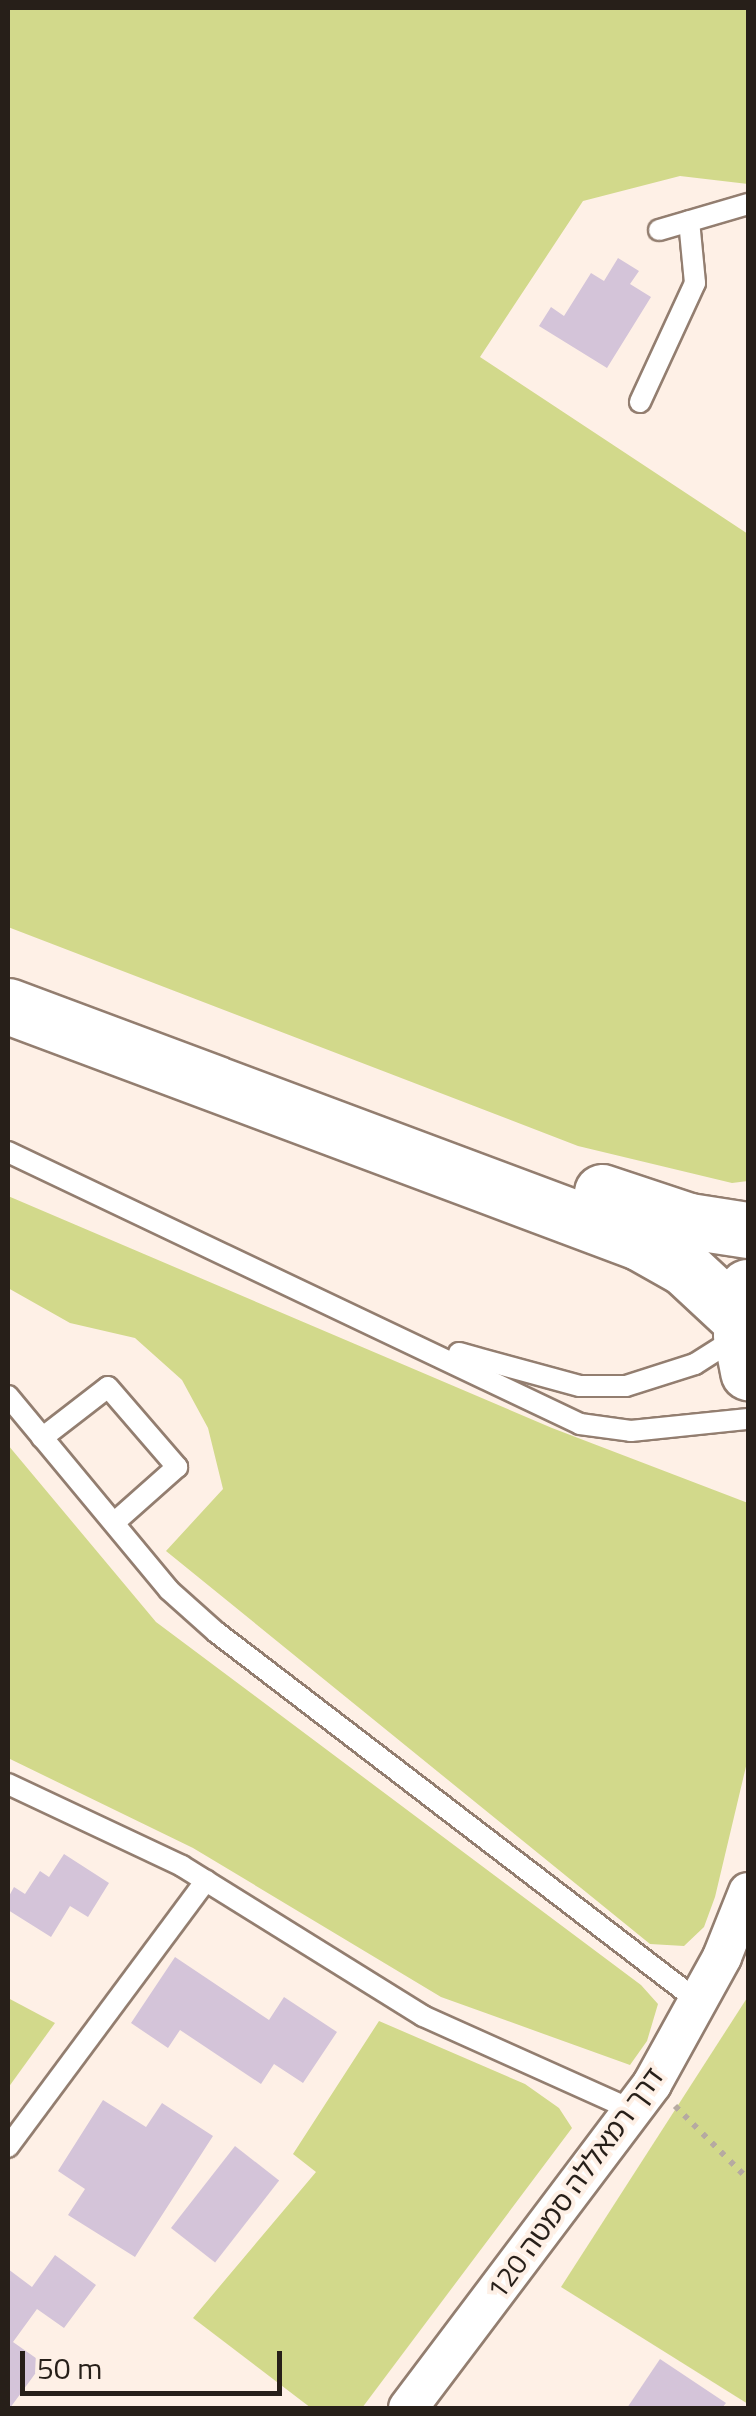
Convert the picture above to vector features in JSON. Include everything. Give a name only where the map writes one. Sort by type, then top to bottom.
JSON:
[{"type":"highway","points":[[8,971],[651,1211],[748,1230]]},
{"type":"highway","points":[[8,1006],[639,1242],[685,1268],[745,1328]]},
{"type":"street","name":"דרך רמאללה סמטה 120","points":[[408,2408],[643,2097],[699,2002],[748,1892]]},
{"type":"lane","points":[[659,230],[748,204]]},
{"type":"lane","points":[[640,402],[695,283],[689,220]]},
{"type":"lane","points":[[8,1152],[592,1426],[631,1431],[748,1418]]},
{"type":"lane","points":[[400,1334],[580,1386],[626,1386],[661,1376],[745,1328]]},
{"type":"lane","points":[[42,1438],[108,1387],[177,1467],[114,1523]]},
{"type":"lane","points":[[8,1396],[169,1590],[216,1632],[699,2002]]},
{"type":"lane","points":[[8,1784],[206,1880],[423,2016],[643,2097]]},
{"type":"lane","points":[[8,2148],[206,1880]]},
{"type":"path","points":[[643,2097],[748,2179]]},
{"type":"green space","points":[[8,8],[748,8],[748,184],[680,176],[583,201],[480,357],[748,534],[748,1181],[732,1183],[578,1146],[8,927]]},
{"type":"green space","points":[[8,1196],[552,1428],[748,1503],[748,1758],[715,1897],[704,1927],[684,1946],[650,1944],[166,1551],[223,1489],[208,1428],[182,1380],[135,1338],[70,1323],[8,1288]]},
{"type":"green space","points":[[8,1445],[156,1622],[641,1985],[658,2004],[647,2041],[630,2065],[441,1997],[193,1848],[8,1758]]},
{"type":"green space","points":[[8,1998],[55,2023],[8,2088]]},
{"type":"green space","points":[[748,1999],[748,2404],[561,2287]]},
{"type":"green space","points":[[379,2021],[525,2084],[559,2108],[572,2128],[362,2408],[311,2408],[193,2318],[316,2172],[293,2154]]},
{"type":"building","points":[[618,258],[639,271],[630,284],[651,297],[607,368],[539,326],[551,307],[564,316],[591,273],[604,281]]},
{"type":"building","points":[[64,1854],[109,1883],[88,1917],[70,1906],[51,1937],[8,1910],[8,1898],[14,1887],[25,1894],[40,1871],[49,1877]]},
{"type":"building","points":[[175,1957],[269,2020],[284,1997],[337,2032],[303,2083],[274,2064],[261,2084],[180,2030],[168,2048],[131,2023]]},
{"type":"building","points":[[103,2100],[146,2127],[162,2103],[213,2136],[135,2257],[68,2215],[85,2189],[58,2171]]},
{"type":"building","points":[[235,2146],[279,2180],[215,2262],[171,2228]]},
{"type":"building","points":[[55,2255],[96,2285],[64,2328],[37,2309],[13,2342],[43,2363],[10,2408],[8,2269],[32,2287]]},
{"type":"building","points":[[660,2359],[726,2403],[722,2408],[627,2408]]}]
